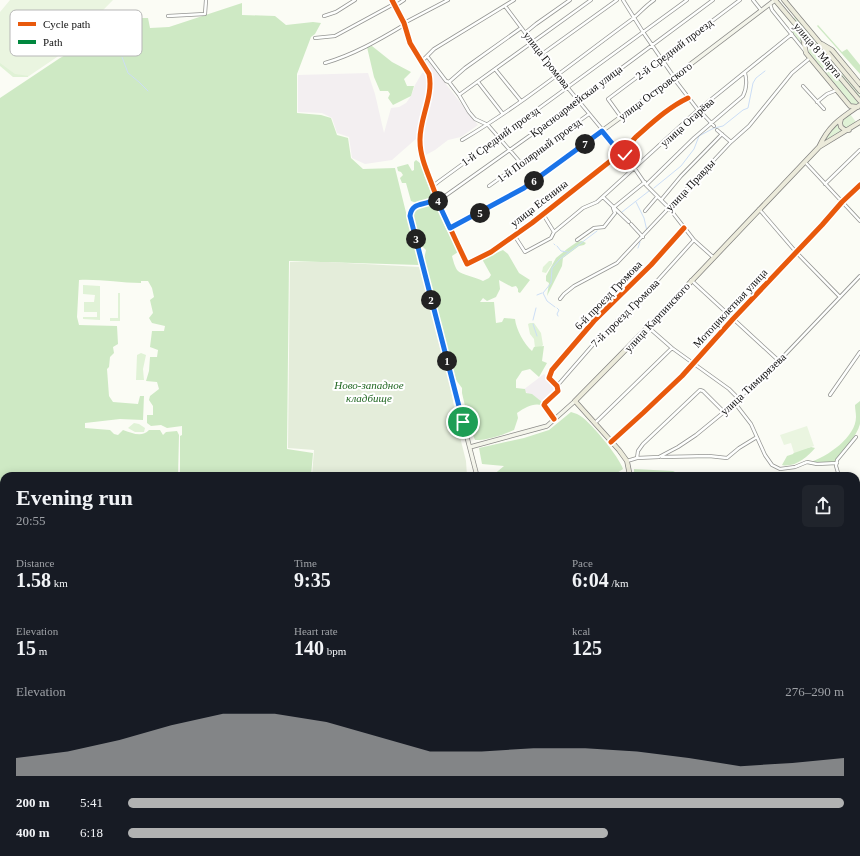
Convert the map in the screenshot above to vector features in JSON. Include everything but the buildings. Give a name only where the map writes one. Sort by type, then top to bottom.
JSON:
[{"type":"main road","name":"улица 8 Марта","points":[[775,0],[860,101]]},
{"type":"main road","name":"улица 8 Марта","points":[[784,0],[860,91]]},
{"type":"main road","points":[[801,31],[808,55],[850,106],[850,112]]},
{"type":"main road","points":[[820,43],[832,50],[860,84]]},
{"type":"main road","points":[[808,55],[807,50],[809,47],[815,46]]},
{"type":"main road","points":[[850,106],[859,106]]},
{"type":"main road","name":"улица Карпинского","points":[[575,401],[648,327],[690,280],[805,162],[819,147],[829,129],[842,117],[859,106]]},
{"type":"main road","points":[[842,117],[840,123],[841,127],[845,130],[860,127]]},
{"type":"main road","name":"улица Карпинского","points":[[819,147],[860,122]]},
{"type":"main road","points":[[575,401],[619,450],[627,461],[629,472]]},
{"type":"street","points":[[168,16],[204,14],[206,0]]},
{"type":"street","points":[[324,16],[336,12],[355,0]]},
{"type":"street","points":[[392,0],[404,24],[410,43],[429,74],[429,94],[420,139],[420,148],[432,187],[450,228]]},
{"type":"street","points":[[315,38],[335,36],[404,0]]},
{"type":"street","points":[[325,63],[366,47],[448,0]]},
{"type":"street","points":[[421,62],[434,49],[514,0]]},
{"type":"street","points":[[525,33],[570,0]]},
{"type":"street","points":[[459,95],[591,0]]},
{"type":"street","points":[[542,54],[617,0]]},
{"type":"street","points":[[623,0],[642,32],[675,80],[698,110],[714,126]]},
{"type":"street","points":[[462,140],[488,125],[633,18],[654,0]]},
{"type":"street","name":"1-й Средний проезд","points":[[432,187],[499,138],[524,117],[568,87],[687,0]]},
{"type":"street","name":"Красноармейская улица","points":[[437,199],[578,100],[713,0]]},
{"type":"street","name":"2-й Средний проезд","points":[[621,117],[608,99],[740,0]]},
{"type":"street","points":[[753,0],[761,11]]},
{"type":"street","name":"улица Островского","points":[[450,228],[524,188],[621,117],[775,0]]},
{"type":"street","points":[[770,4],[772,10],[808,55]]},
{"type":"street","name":"улица Громова","points":[[505,6],[588,114],[622,154],[631,159],[635,169],[645,183],[694,240],[713,257]]},
{"type":"street","points":[[449,82],[465,68],[521,28]]},
{"type":"street","name":"улица Огарёва","points":[[514,235],[525,252],[551,238],[554,232],[583,208],[597,202],[603,197],[698,110],[792,34]]},
{"type":"street","name":"улица Правды","points":[[560,299],[574,286],[601,273],[616,263],[730,142],[749,126],[808,55]]},
{"type":"street","points":[[428,56],[446,81],[449,82],[459,95],[469,112],[475,118],[488,125],[520,162]]},
{"type":"street","points":[[495,68],[521,100]]},
{"type":"street","points":[[613,208],[645,183],[743,96],[746,88],[745,72]]},
{"type":"street","points":[[478,82],[503,114]]},
{"type":"street","points":[[804,86],[824,109]]},
{"type":"street","points":[[817,102],[827,94],[837,90]]},
{"type":"street","name":"улица Есенина","points":[[450,228],[467,264],[491,252],[543,214],[618,155],[622,154],[637,136],[664,113],[688,98]]},
{"type":"street","name":"1-й Полярный проезд","points":[[489,186],[588,114]]},
{"type":"street","points":[[717,130],[730,142]]},
{"type":"street","points":[[661,200],[681,176],[722,134]]},
{"type":"street","points":[[826,184],[860,150]]},
{"type":"street","points":[[805,162],[860,221]]},
{"type":"street","name":"Мотоциклетная улица","points":[[611,442],[648,409],[693,363],[732,319],[842,202],[860,185]]},
{"type":"street","points":[[603,197],[643,236]]},
{"type":"street","points":[[645,211],[657,197]]},
{"type":"street","points":[[437,199],[432,202],[415,206],[411,210],[410,216],[476,472]]},
{"type":"street","points":[[576,240],[594,228],[604,227],[615,213],[613,208]]},
{"type":"street","points":[[759,209],[796,252],[840,297]]},
{"type":"street","points":[[543,214],[554,232]]},
{"type":"street","name":"6-й проезд Громова","points":[[557,386],[549,378],[552,370],[594,321],[651,265],[684,228]]},
{"type":"street","name":"7-й проезд Громова","points":[[554,419],[544,405],[558,391],[557,386],[598,339],[648,291],[694,240]]},
{"type":"street","name":"улица Тимирязева","points":[[627,461],[637,458],[659,457],[696,435],[724,412],[779,361],[860,276]]},
{"type":"street","points":[[690,280],[779,361]]},
{"type":"street","points":[[648,327],[672,348],[729,389],[738,398]]},
{"type":"street","points":[[595,423],[672,348]]},
{"type":"street","points":[[830,395],[860,352]]},
{"type":"street","points":[[637,458],[638,451],[643,444],[700,390],[703,391],[724,412]]},
{"type":"street","name":"улица Карпинского","points":[[470,447],[546,426],[575,401]]},
{"type":"street","points":[[734,402],[751,424],[772,465],[780,469],[795,467],[807,462],[817,464],[836,463]]},
{"type":"street","points":[[837,472],[836,463],[840,455],[856,436]]},
{"type":"street","points":[[659,457],[709,456],[727,458],[739,448],[757,437]]},
{"type":"shaded area","points":[[427,60],[478,125],[461,137],[448,140],[424,156],[421,146],[431,94],[432,79],[424,64]]},
{"type":"shaded area","points":[[426,71],[430,79],[417,138],[392,160],[365,164],[352,158],[349,137],[337,133],[332,118],[322,113],[298,112],[298,75],[368,73],[375,94],[384,133],[391,108],[399,107],[406,103],[422,73]]},
{"type":"shaded area","points":[[544,374],[557,388],[557,391],[542,404],[523,390]]},
{"type":"green space","points":[[10,0],[113,0],[103,10],[10,10],[10,56],[58,56],[29,76],[15,74],[0,63],[0,12]]},
{"type":"green space","points":[[242,3],[242,15],[275,16],[286,25],[313,22],[321,23],[315,34],[311,37],[297,74],[297,113],[321,115],[331,118],[337,135],[348,138],[351,158],[363,169],[395,168],[419,265],[289,261],[287,449],[313,453],[311,472],[180,472],[180,436],[182,435],[182,426],[167,428],[161,425],[151,426],[147,423],[147,415],[153,415],[153,406],[149,400],[150,396],[159,389],[157,382],[146,381],[149,371],[150,357],[157,357],[158,350],[150,347],[152,331],[164,331],[165,326],[152,323],[149,318],[153,313],[150,300],[154,297],[152,288],[148,281],[141,281],[141,283],[79,280],[77,317],[79,325],[117,326],[118,344],[113,347],[114,353],[110,357],[109,367],[107,369],[109,396],[113,402],[138,404],[140,396],[144,396],[143,420],[120,419],[85,423],[85,428],[110,430],[114,434],[118,435],[123,430],[143,434],[149,430],[160,430],[163,435],[166,432],[177,431],[179,435],[178,472],[0,472],[0,98],[64,56],[142,56],[142,18],[148,18],[150,28],[169,27]]},
{"type":"green space","points":[[795,17],[860,95],[860,97],[794,18]]},
{"type":"green space","points":[[818,25],[842,52],[847,49],[860,65],[860,74],[817,26]]},
{"type":"green space","points":[[792,26],[799,34],[803,45],[790,30]]},
{"type":"green space","points":[[372,46],[392,62],[411,72],[404,79],[407,86],[414,86],[411,96],[393,105],[388,98],[390,94],[388,91],[380,91],[374,77],[367,47]]},
{"type":"green space","points":[[810,48],[813,48],[859,104],[851,104],[808,52]]},
{"type":"green space","points":[[0,51],[31,71],[28,77],[13,77],[0,66]]},
{"type":"green space","points":[[850,114],[856,122],[847,128],[843,127],[842,121]]},
{"type":"green space","points":[[838,122],[839,129],[843,132],[823,141],[827,135]]},
{"type":"green space","points":[[416,160],[420,163],[425,172],[424,175],[433,198],[416,203],[411,201],[406,183],[402,183],[400,178],[403,175],[398,171],[397,167],[408,164],[412,171],[414,170],[414,162]]},
{"type":"green space","points":[[436,203],[458,252],[452,256],[458,271],[483,281],[491,275],[482,259],[503,250],[508,254],[519,273],[530,280],[520,293],[518,292],[516,286],[512,287],[499,280],[500,289],[496,297],[487,301],[483,298],[480,302],[494,302],[496,323],[502,322],[504,318],[515,319],[521,336],[532,351],[534,347],[544,346],[542,361],[547,363],[539,377],[530,369],[522,371],[516,380],[516,388],[525,389],[526,393],[532,394],[542,402],[542,405],[532,405],[526,407],[517,413],[518,418],[514,430],[490,438],[475,440],[470,428],[462,388],[456,380],[424,259],[426,250],[419,243],[414,223],[414,212],[417,208]]},
{"type":"green space","points":[[582,241],[586,243],[579,246],[563,258],[562,266],[547,296],[549,283],[546,281],[546,276],[556,258],[577,242]]},
{"type":"green space","points":[[549,261],[552,261],[552,264],[546,273],[542,272],[543,267]]},
{"type":"green space","name":"Ново-западное кладбище","points":[[290,262],[328,262],[420,267],[450,385],[466,461],[467,472],[312,472],[314,450],[288,448]]},
{"type":"green space","points":[[83,285],[100,286],[100,320],[83,319],[83,317],[97,317],[97,312],[84,312],[84,302],[94,302],[95,295],[83,294]]},
{"type":"green space","points":[[118,293],[120,293],[120,321],[110,321],[110,318],[118,318]]},
{"type":"green space","points":[[534,323],[541,333],[543,345],[541,347],[535,348],[534,339],[530,334],[528,324]]},
{"type":"green space","points":[[141,353],[146,355],[143,369],[144,380],[136,380],[137,355]]},
{"type":"green space","points":[[860,401],[860,424],[858,429],[853,439],[835,462],[810,462],[832,451],[846,439],[855,424],[855,405]]},
{"type":"green space","points":[[571,412],[577,414],[596,430],[616,456],[623,469],[618,472],[497,472],[504,466],[482,464],[479,448],[524,438],[549,430]]},
{"type":"green space","points":[[134,423],[145,428],[144,432],[135,432],[128,428]]},
{"type":"green space","points":[[807,426],[814,446],[794,453],[791,443],[784,445],[780,435]]},
{"type":"green space","points":[[811,447],[815,448],[809,455],[800,461],[787,466],[782,465],[787,456],[793,454],[795,451]]},
{"type":"green space","points":[[634,469],[675,472],[634,472]]},
{"type":"waterway","points":[[122,57],[128,73],[148,91]]},
{"type":"waterway","points":[[654,188],[681,166],[694,149],[699,136],[714,128],[723,126],[743,110],[748,108],[753,83],[756,78],[765,71]]},
{"type":"waterway","points":[[622,212],[649,191]]},
{"type":"waterway","points":[[636,202],[644,218],[647,231]]},
{"type":"waterway","points":[[555,307],[547,301],[543,293],[551,283],[552,268],[560,259],[597,231]]},
{"type":"waterway","points":[[638,248],[640,242]]},
{"type":"waterway","points":[[557,246],[561,251],[568,252]]},
{"type":"waterway","points":[[537,295],[542,293]]},
{"type":"waterway","points":[[533,320],[536,308]]},
{"type":"waterway","points":[[557,308],[559,310],[557,314],[558,316]]},
{"type":"waterway","points":[[533,324],[537,336]]},
{"type":"cycle path","points":[[392,0],[404,23],[410,43],[429,74],[430,91],[420,133],[421,151],[425,167],[439,203],[467,264],[491,252],[532,223],[621,154],[637,136],[661,115],[688,98]]},
{"type":"cycle path","points":[[611,442],[682,376],[842,202],[860,185]]},
{"type":"cycle path","points":[[554,419],[544,405],[558,391],[557,386],[549,378],[552,370],[594,321],[651,265],[684,228]]},
{"type":"route","points":[[463,422],[410,216],[411,210],[415,206],[432,202],[436,198],[450,228],[524,188],[602,131],[620,153],[625,155]]}]
